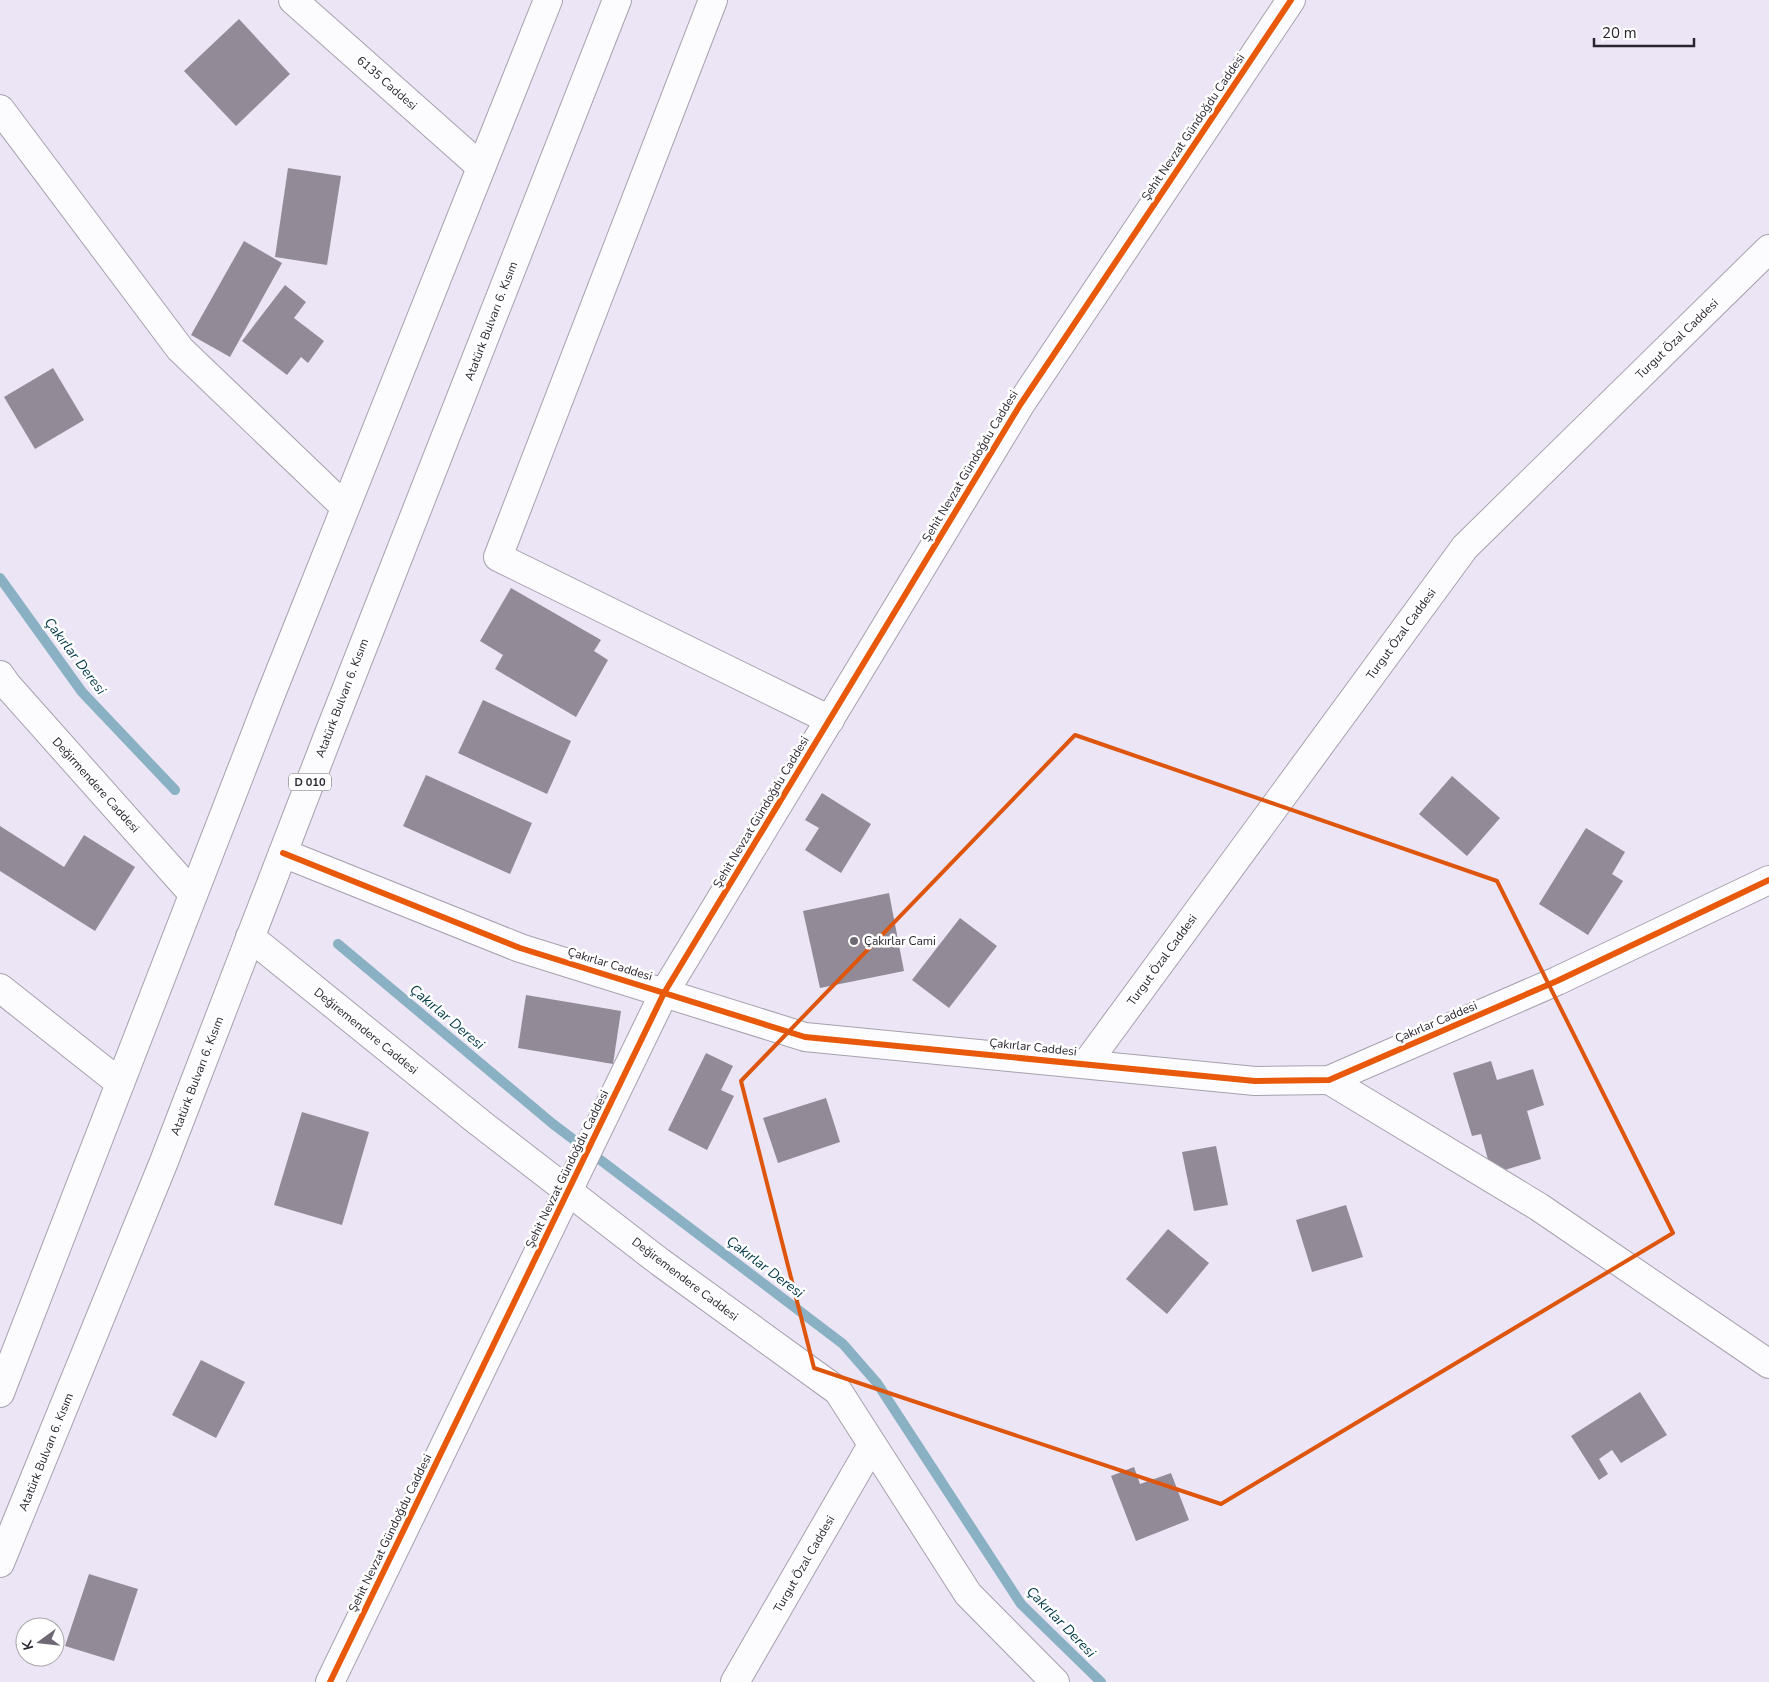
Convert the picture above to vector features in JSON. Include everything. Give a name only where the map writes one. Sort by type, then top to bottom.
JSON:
[{"type":"main road","name":"6135 Caddesi","points":[[293,0],[482,167]]},
{"type":"main road","points":[[0,1393],[270,694],[548,0]]},
{"type":"main road","name":"Atatürk Bulvarı 6. Kısım","points":[[0,1563],[163,1164],[617,0]]},
{"type":"main road","points":[[713,0],[498,557],[830,720]]},
{"type":"main road","name":"Şehit Nevzat Gündoğdu Caddesi","points":[[330,1682],[664,993],[1020,406],[1291,0]]},
{"type":"main road","points":[[0,109],[180,349],[345,507]]},
{"type":"main road","name":"Turgut Özal Caddesi","points":[[1086,1064],[1465,547],[1769,250]]},
{"type":"main road","name":"Değirmendere Caddesi","points":[[0,675],[194,894]]},
{"type":"main road","name":"Çakırlar Caddesi","points":[[283,853],[520,948],[805,1036],[1255,1081],[1329,1080],[1557,981],[1769,880]]},
{"type":"main road","name":"Değiremendere Caddesi","points":[[250,937],[480,1123],[573,1181],[660,1262],[838,1391],[968,1594],[1055,1682]]},
{"type":"main road","points":[[0,988],[120,1083]]},
{"type":"main road","points":[[1329,1080],[1539,1207],[1769,1364]]},
{"type":"main road","name":"Turgut Özal Caddesi","points":[[735,1682],[872,1445]]},
{"type":"highlighted area","points":[[1075,735],[1497,881],[1673,1233],[1221,1504],[814,1368],[741,1081]]},
{"type":"building","points":[[239,19],[290,74],[236,126],[184,71]]},
{"type":"building","points":[[288,168],[341,176],[327,265],[275,257]]},
{"type":"building","points":[[244,241],[282,263],[230,357],[191,335]]},
{"type":"building","points":[[285,285],[306,302],[294,318],[324,341],[308,363],[301,357],[287,375],[242,341]]},
{"type":"building","points":[[53,368],[84,420],[35,449],[4,397]]},
{"type":"building","points":[[511,588],[601,640],[594,651],[608,660],[576,717],[495,669],[503,655],[480,641]]},
{"type":"building","points":[[483,700],[571,741],[547,794],[458,753]]},
{"type":"building","points":[[426,775],[532,823],[510,874],[403,826]]},
{"type":"building","points":[[1452,776],[1500,818],[1467,856],[1419,814]]},
{"type":"building","points":[[822,793],[871,824],[841,873],[805,850],[819,828],[805,820]]},
{"type":"building","points":[[0,826],[64,867],[84,835],[135,867],[95,931],[0,871]]},
{"type":"building","points":[[1586,828],[1625,852],[1612,874],[1623,881],[1588,935],[1539,904]]},
{"type":"building","name":"Çakırlar Cami","points":[[889,893],[904,971],[820,988],[803,911]]},
{"type":"building","points":[[960,918],[997,946],[949,1008],[912,980]]},
{"type":"building","points":[[526,995],[621,1011],[613,1064],[518,1048]]},
{"type":"building","points":[[706,1053],[733,1066],[721,1090],[734,1096],[707,1150],[668,1130]]},
{"type":"building","points":[[1491,1061],[1497,1080],[1533,1069],[1544,1105],[1527,1111],[1541,1159],[1492,1174],[1481,1134],[1472,1136],[1453,1073]]},
{"type":"building","points":[[826,1098],[840,1142],[778,1163],[763,1118]]},
{"type":"building","points":[[302,1112],[369,1132],[342,1225],[274,1205]]},
{"type":"building","points":[[1216,1146],[1228,1205],[1194,1211],[1182,1152]]},
{"type":"building","points":[[1346,1205],[1363,1257],[1312,1272],[1296,1220]]},
{"type":"building","points":[[1168,1229],[1209,1263],[1167,1314],[1126,1279]]},
{"type":"building","points":[[201,1360],[245,1382],[216,1438],[172,1415]]},
{"type":"building","points":[[1640,1392],[1667,1435],[1621,1463],[1612,1450],[1599,1459],[1608,1474],[1599,1480],[1571,1436]]},
{"type":"building","points":[[1134,1467],[1140,1484],[1171,1473],[1189,1520],[1136,1541],[1111,1476]]},
{"type":"building","points":[[89,1574],[138,1589],[114,1661],[65,1646]]},
{"type":"waterway","name":"Çakırlar Deresi","points":[[0,578],[82,692],[175,790]]},
{"type":"waterway","name":"Çakırlar Deresi","points":[[338,944],[553,1124],[843,1344],[877,1383],[1021,1604],[1101,1682]]},
{"type":"cycle path","points":[[330,1682],[664,993],[1020,405],[1291,0]]},
{"type":"cycle path","points":[[283,853],[520,948],[805,1037],[1255,1081],[1329,1080],[1557,981],[1769,880]]},
{"type":"place","name":"Çakırlar Cami","points":[[854,941]]}]
